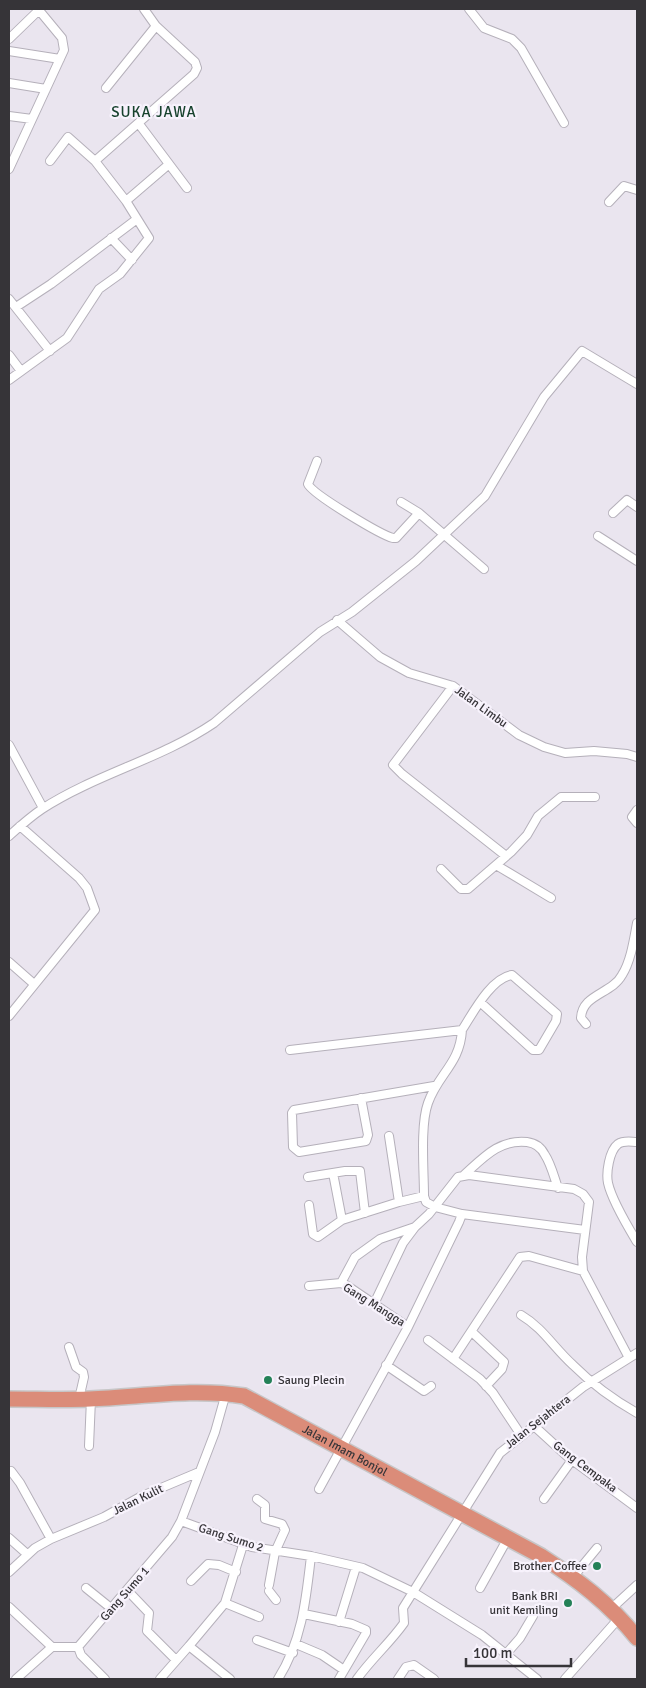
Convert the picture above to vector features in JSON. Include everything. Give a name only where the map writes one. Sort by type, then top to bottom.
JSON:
[{"type":"highway","name":"Jalan Imam Bonjol","points":[[9,1399],[85,1399],[154,1393],[226,1393],[244,1396],[508,1538],[573,1577],[616,1612],[637,1638]]},
{"type":"street","points":[[9,39],[38,9],[65,44],[32,119],[12,151],[9,169]]},
{"type":"street","points":[[95,161],[140,124],[194,74],[197,68],[195,62],[156,26],[144,9]]},
{"type":"street","points":[[469,9],[484,28],[512,39],[521,48],[564,123]]},
{"type":"street","points":[[106,88],[156,26]]},
{"type":"street","points":[[9,51],[60,59]]},
{"type":"street","points":[[9,83],[46,89]]},
{"type":"street","points":[[9,116],[32,119]]},
{"type":"street","points":[[140,124],[168,165],[187,188]]},
{"type":"street","points":[[9,380],[67,338],[99,290],[120,274],[149,238],[126,201],[95,161],[68,137],[50,162]]},
{"type":"street","points":[[126,201],[168,165]]},
{"type":"street","points":[[609,202],[624,186],[630,186],[637,190]]},
{"type":"street","points":[[16,307],[51,284],[137,218]]},
{"type":"street","points":[[111,238],[132,260]]},
{"type":"street","points":[[9,299],[50,351]]},
{"type":"street","points":[[9,836],[43,808],[93,782],[197,735],[214,723],[337,620],[352,612],[416,561],[485,496],[544,397],[582,351],[637,384]]},
{"type":"street","points":[[9,355],[21,371]]},
{"type":"street","points":[[317,461],[309,479],[310,489],[390,537],[396,538],[419,513]]},
{"type":"street","points":[[613,514],[627,500],[637,507]]},
{"type":"street","points":[[401,502],[419,513],[484,569]]},
{"type":"street","points":[[598,536],[637,561]]},
{"type":"street","name":"Jalan Limbu","points":[[337,620],[380,657],[409,673],[453,686],[519,734],[544,747],[565,753],[627,754],[637,758]]},
{"type":"street","points":[[453,686],[393,765],[506,856]]},
{"type":"street","points":[[9,745],[43,808]]},
{"type":"street","points":[[441,868],[465,890],[506,856],[527,835],[538,816],[561,797],[595,797]]},
{"type":"street","points":[[637,810],[632,817],[637,823]]},
{"type":"street","points":[[10,1014],[95,910],[88,888],[20,826]]},
{"type":"street","points":[[496,865],[551,898]]},
{"type":"street","points":[[586,1024],[581,1018],[586,1002],[617,983],[623,974],[637,923]]},
{"type":"street","points":[[9,962],[34,984]]},
{"type":"street","points":[[480,1002],[533,1050],[539,1050],[556,1021],[557,1014],[512,975],[503,976],[480,1002],[462,1030],[461,1046],[450,1068],[434,1086],[424,1120],[424,1196],[426,1202],[435,1208],[462,1214],[585,1230]]},
{"type":"street","points":[[290,1050],[462,1030]]},
{"type":"street","points":[[361,1098],[368,1135],[366,1141],[299,1152],[293,1147],[292,1113],[294,1110],[361,1098],[434,1086]]},
{"type":"street","points":[[389,1136],[399,1202]]},
{"type":"street","points":[[374,1304],[403,1243],[415,1227],[435,1208],[458,1177],[464,1175],[500,1145],[514,1141],[531,1142],[539,1146],[545,1155],[558,1188]]},
{"type":"street","points":[[637,1142],[626,1141],[618,1144],[611,1155],[607,1175],[610,1189],[637,1242]]},
{"type":"street","points":[[308,1177],[360,1171],[365,1213]]},
{"type":"street","points":[[333,1173],[342,1220]]},
{"type":"street","points":[[464,1175],[574,1189],[583,1194],[589,1202],[585,1230],[583,1271],[629,1358]]},
{"type":"street","points":[[309,1205],[315,1236],[326,1232],[342,1220],[424,1196]]},
{"type":"street","points":[[319,1489],[408,1327],[456,1232],[462,1214]]},
{"type":"street","points":[[341,1283],[355,1257],[380,1239],[415,1227]]},
{"type":"street","points":[[453,1359],[520,1257],[529,1256],[583,1271]]},
{"type":"street","name":"Gang Mangga","points":[[309,1286],[341,1283],[408,1327]]},
{"type":"street","points":[[521,1315],[535,1323],[571,1364],[592,1382],[637,1413]]},
{"type":"street","points":[[472,1332],[504,1362],[502,1369],[486,1386]]},
{"type":"street","points":[[428,1340],[486,1386],[521,1435]]},
{"type":"street","points":[[69,1347],[76,1367],[84,1372],[89,1446]]},
{"type":"street","name":"Jalan Sejahtera","points":[[357,1679],[374,1654],[385,1647],[404,1623],[403,1608],[500,1453],[533,1425],[592,1382],[637,1353]]},
{"type":"street","points":[[386,1365],[424,1391],[431,1386]]},
{"type":"street","points":[[199,1472],[215,1432],[226,1393]]},
{"type":"street","name":"Gang Cempaka","points":[[533,1425],[572,1460],[637,1508]]},
{"type":"street","points":[[544,1499],[572,1460]]},
{"type":"street","points":[[11,1471],[20,1483],[51,1539]]},
{"type":"street","name":"Gang Sumo 1","points":[[78,1647],[128,1591],[172,1537],[181,1522],[199,1472]]},
{"type":"street","name":"Jalan Kulit","points":[[9,1572],[27,1554],[51,1539],[104,1517],[142,1496],[199,1472]]},
{"type":"street","points":[[257,1499],[265,1505],[265,1519],[285,1527],[275,1552],[269,1588],[276,1600]]},
{"type":"street","name":"Gang Sumo 2","points":[[181,1522],[243,1544],[275,1552],[310,1556],[368,1570],[413,1592],[482,1635],[537,1679]]},
{"type":"street","points":[[9,1538],[27,1554]]},
{"type":"street","points":[[480,1588],[508,1538]]},
{"type":"street","points":[[160,1679],[225,1603],[243,1544]]},
{"type":"street","points":[[573,1577],[597,1548]]},
{"type":"street","points":[[278,1679],[293,1653],[304,1614],[310,1556]]},
{"type":"street","points":[[191,1581],[208,1564],[219,1565],[236,1572]]},
{"type":"street","points":[[339,1622],[356,1566]]},
{"type":"street","points":[[565,1679],[637,1585]]},
{"type":"street","points":[[86,1588],[112,1609]]},
{"type":"street","points":[[128,1591],[150,1613],[147,1631],[176,1660]]},
{"type":"street","points":[[225,1603],[259,1617]]},
{"type":"street","points":[[9,1607],[52,1647]]},
{"type":"street","points":[[304,1614],[366,1630],[366,1634],[338,1679]]},
{"type":"street","points":[[506,1654],[520,1638],[533,1616]]},
{"type":"street","points":[[257,1640],[293,1653]]},
{"type":"street","points":[[296,1644],[327,1657],[344,1670]]},
{"type":"street","points":[[189,1646],[230,1679]]},
{"type":"street","points":[[16,1679],[52,1647],[78,1647],[80,1654],[105,1679]]},
{"type":"street","points":[[398,1679],[406,1667],[414,1665],[434,1679]]},
{"type":"place","name":"Saung Plecin","points":[[268,1380]]},
{"type":"place","name":"Brother Coffee","points":[[597,1566]]},
{"type":"place","name":"Bank BRI unit Kemiling","points":[[568,1603]]},
{"type":"district","name":"SUKA JAWA","points":[[154,112]]}]
